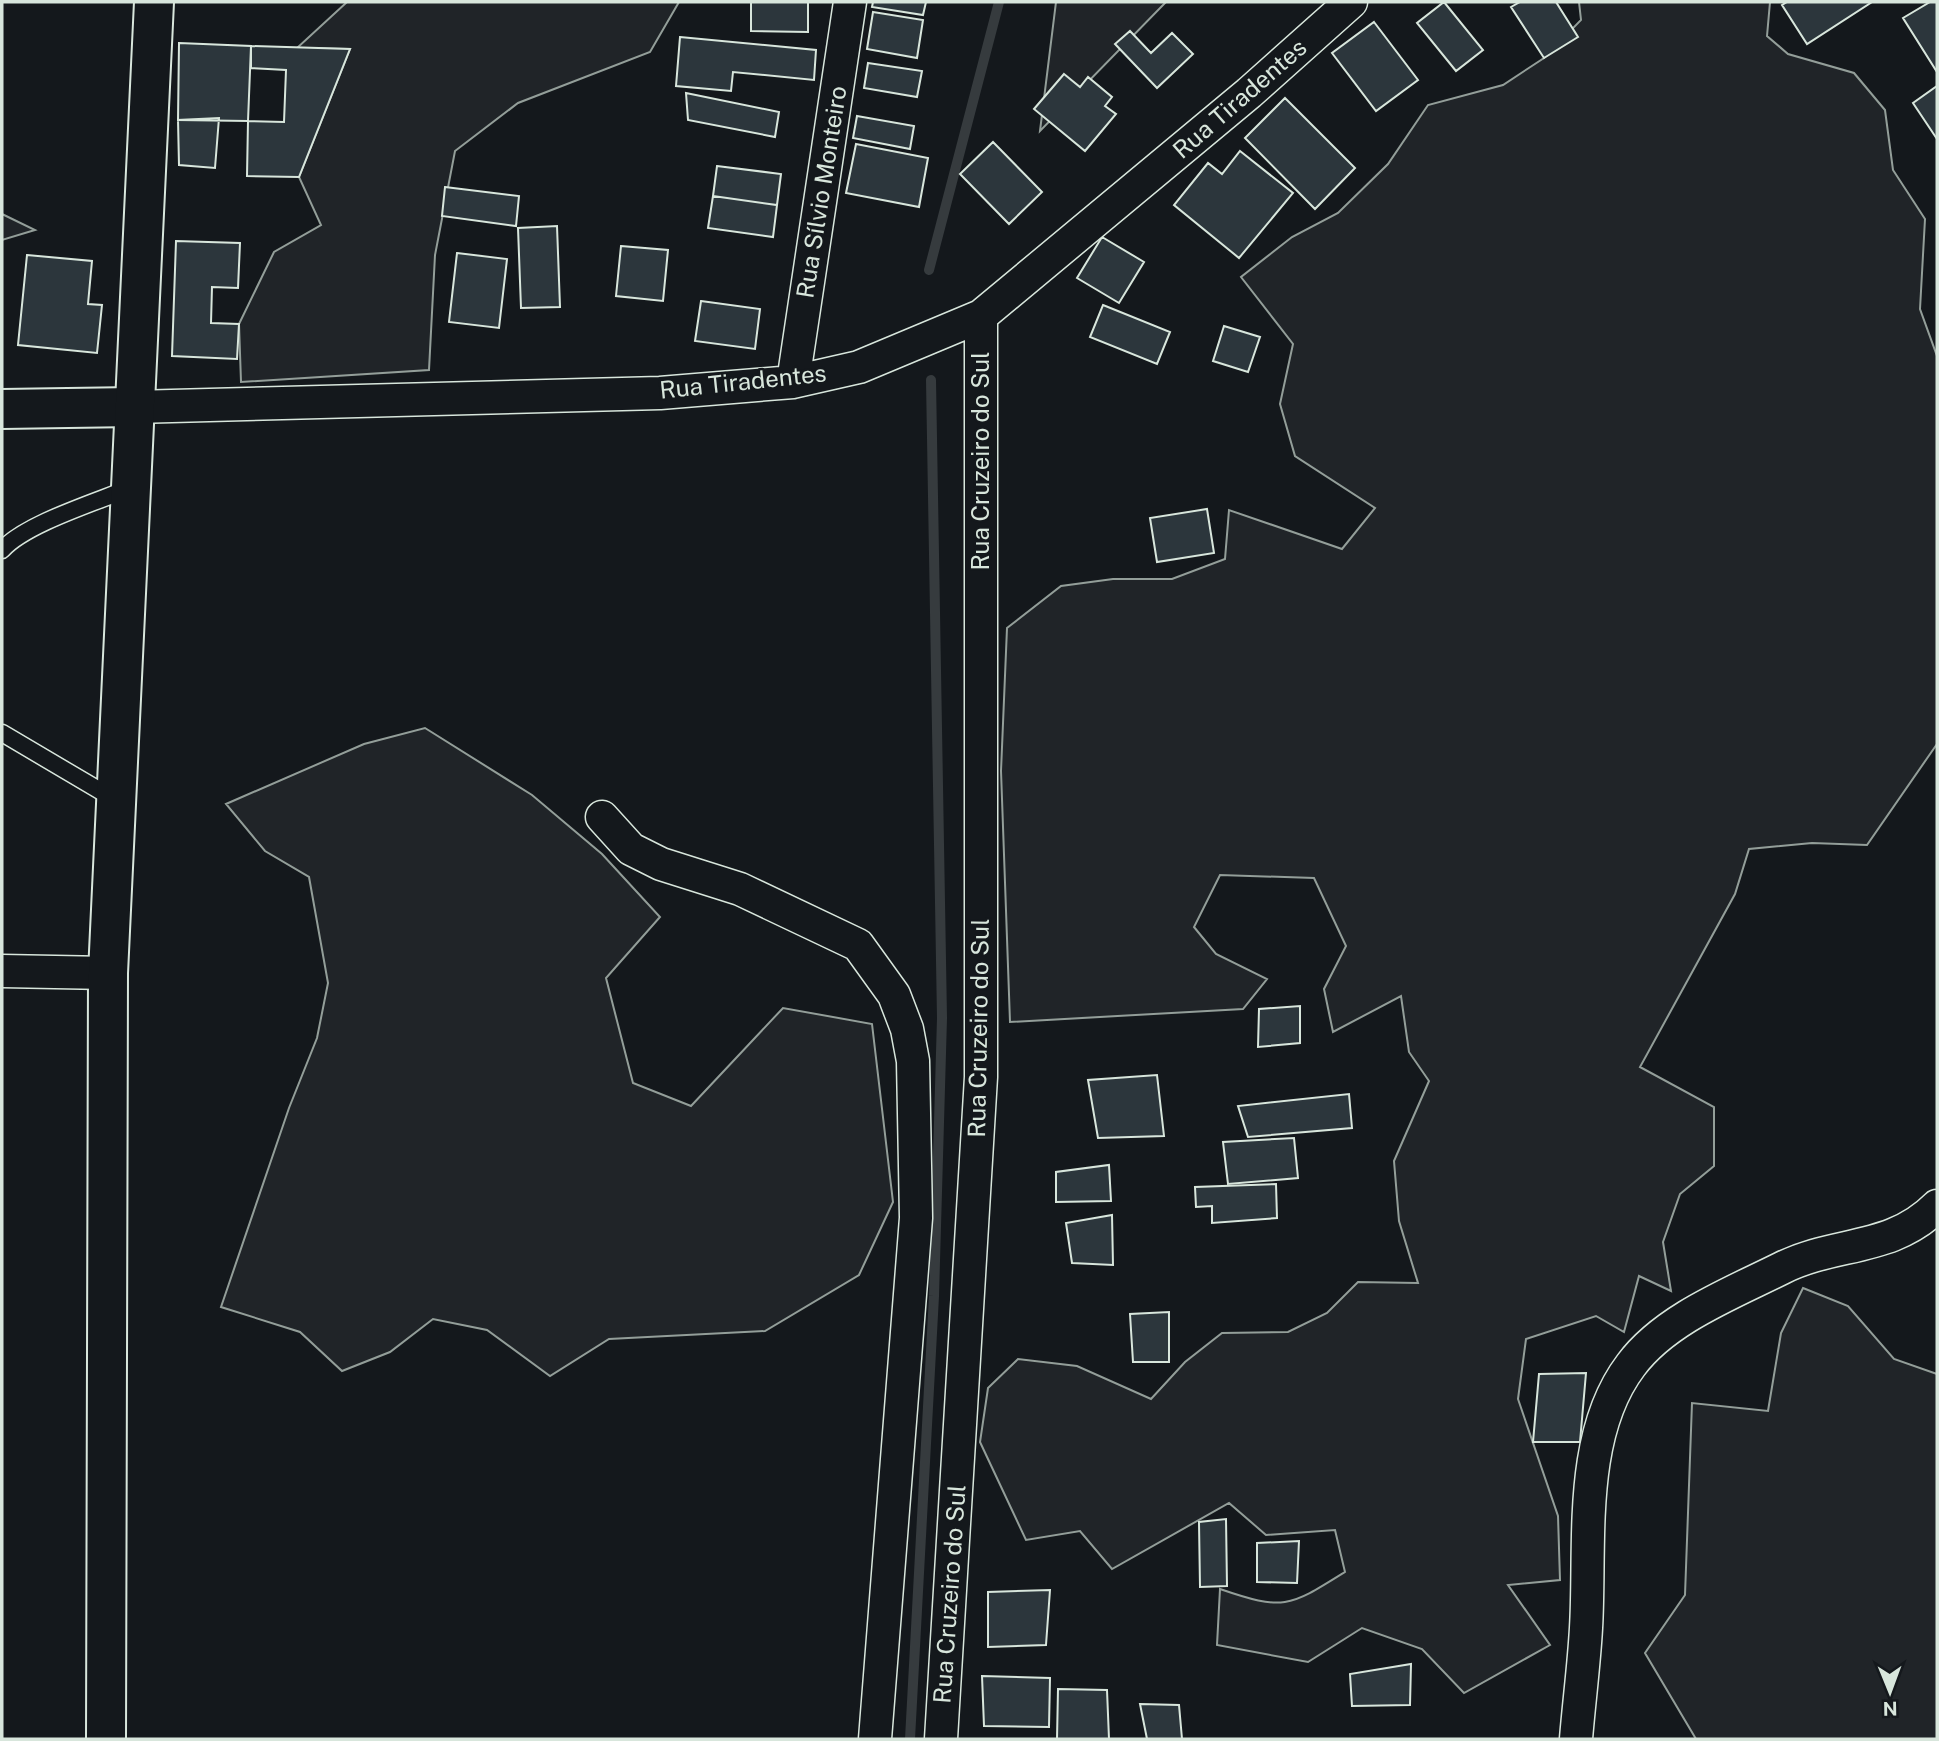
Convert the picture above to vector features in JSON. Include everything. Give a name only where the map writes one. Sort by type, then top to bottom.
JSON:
[{"type":"main road","points":[[106,1739],[108,973],[154,2]]},
{"type":"main road","points":[[2,409],[134,407]]},
{"type":"street","name":"Rua Sílvio Monteiro","points":[[793,382],[850,2]]},
{"type":"street","name":"Rua Tiradentes","points":[[134,407],[660,393],[793,382],[859,367],[981,316],[1249,93],[1351,2]]},
{"type":"street","name":"Rua Cruzeiro do Sul","points":[[941,1739],[981,1077],[981,316]]},
{"type":"street","points":[[602,817],[631,849],[661,864],[740,889],[858,945],[894,995],[907,1029],[913,1061],[916,1218],[875,1739]]},
{"type":"street","points":[[2,971],[108,973]]},
{"type":"street","points":[[1576,1739],[1586,1629],[1586,1524],[1592,1479],[1601,1432],[1615,1392],[1630,1365],[1651,1344],[1678,1324],[1764,1277],[1815,1254],[1859,1246],[1899,1234],[1919,1224],[1937,1206]]},
{"type":"lane","points":[[5,544],[131,488]]},
{"type":"lane","points":[[2,733],[116,800]]},
{"type":"shaded area","points":[[347,2],[679,2],[650,52],[518,103],[455,151],[435,255],[429,370],[241,382],[239,324],[274,252],[321,225],[299,177],[350,49],[297,48]]},
{"type":"shaded area","points":[[1056,2],[1166,2],[1040,131]]},
{"type":"shaded area","points":[[1579,2],[1770,2],[1767,36],[1788,54],[1854,73],[1885,110],[1893,170],[1925,219],[1920,309],[1937,356],[1937,744],[1867,845],[1812,843],[1749,849],[1735,894],[1640,1067],[1714,1107],[1714,1166],[1680,1194],[1663,1242],[1671,1291],[1639,1276],[1624,1332],[1596,1316],[1526,1339],[1518,1399],[1558,1516],[1560,1580],[1508,1585],[1550,1645],[1464,1693],[1422,1649],[1362,1628],[1308,1662],[1217,1645],[1220,1589],[1273,1603],[1298,1599],[1311,1593],[1345,1572],[1335,1530],[1266,1535],[1229,1503],[1112,1569],[1080,1531],[1026,1540],[980,1442],[988,1388],[1018,1359],[1077,1366],[1151,1399],[1185,1362],[1222,1333],[1288,1332],[1327,1313],[1358,1282],[1418,1283],[1399,1221],[1394,1161],[1429,1081],[1409,1052],[1401,996],[1333,1032],[1324,989],[1346,946],[1314,878],[1220,875],[1194,927],[1216,954],[1267,979],[1243,1009],[1010,1022],[1001,771],[1007,628],[1061,586],[1113,579],[1172,579],[1225,559],[1229,510],[1342,549],[1375,508],[1295,456],[1280,404],[1293,344],[1241,277],[1292,237],[1338,213],[1388,164],[1428,105],[1503,85],[1544,58],[1581,20]]},
{"type":"shaded area","points":[[2,214],[35,230],[2,240]]},
{"type":"shaded area","points":[[425,728],[532,795],[602,854],[660,917],[606,978],[633,1083],[691,1106],[783,1008],[872,1024],[893,1202],[859,1275],[765,1331],[609,1339],[550,1376],[487,1330],[433,1319],[390,1352],[342,1371],[300,1332],[221,1307],[289,1108],[317,1038],[328,983],[309,877],[265,851],[226,804],[364,744]]},
{"type":"shaded area","points":[[1803,1288],[1848,1306],[1894,1359],[1937,1374],[1937,1739],[1696,1739],[1645,1653],[1685,1595],[1692,1403],[1768,1411],[1781,1333]]},
{"type":"building","points":[[751,2],[808,2],[808,32],[751,31]]},
{"type":"building","points":[[873,2],[926,2],[923,15],[872,7]]},
{"type":"building","points":[[1444,2],[1483,50],[1456,71],[1417,23]]},
{"type":"building","points":[[1520,2],[1556,2],[1578,37],[1544,58],[1511,7]]},
{"type":"building","points":[[1787,2],[1872,2],[1807,44],[1782,5]]},
{"type":"building","points":[[1930,2],[1937,2],[1937,72],[1903,18]]},
{"type":"building","points":[[873,12],[923,20],[917,58],[867,49]]},
{"type":"building","points":[[1374,22],[1418,80],[1376,111],[1332,53]]},
{"type":"building","points":[[1130,31],[1151,53],[1172,33],[1193,54],[1157,88],[1115,44]]},
{"type":"building","points":[[680,37],[816,50],[814,80],[733,72],[731,91],[676,86]]},
{"type":"building","points":[[179,43],[251,46],[248,121],[178,120]]},
{"type":"building","points":[[251,46],[350,49],[299,177],[247,176],[248,121],[284,122],[286,70],[251,68]]},
{"type":"building","points":[[868,63],[922,71],[917,97],[864,88]]},
{"type":"building","points":[[1064,74],[1080,87],[1088,77],[1112,97],[1105,106],[1116,114],[1085,151],[1034,109]]},
{"type":"building","points":[[1937,86],[1937,139],[1913,103]]},
{"type":"building","points":[[686,93],[779,112],[775,137],[688,120]]},
{"type":"building","points":[[1285,98],[1355,168],[1315,209],[1245,138]]},
{"type":"building","points":[[857,116],[914,126],[910,149],[853,138]]},
{"type":"building","points":[[219,118],[215,168],[179,165],[178,120]]},
{"type":"building","points":[[993,142],[1042,192],[1009,224],[960,174]]},
{"type":"building","points":[[856,144],[928,158],[919,207],[846,193]]},
{"type":"building","points":[[1240,151],[1293,193],[1239,258],[1174,205],[1208,163],[1222,174]]},
{"type":"building","points":[[717,166],[781,174],[777,205],[713,196]]},
{"type":"building","points":[[445,187],[519,196],[516,226],[442,216]]},
{"type":"building","points":[[713,196],[777,205],[773,237],[708,228]]},
{"type":"building","points":[[557,226],[560,307],[521,308],[518,228]]},
{"type":"building","points":[[1102,237],[1144,262],[1119,303],[1077,278]]},
{"type":"building","points":[[176,241],[240,243],[238,288],[212,287],[211,323],[239,324],[237,359],[172,356]]},
{"type":"building","points":[[621,246],[668,250],[663,301],[616,296]]},
{"type":"building","points":[[457,253],[507,259],[499,328],[449,322]]},
{"type":"building","points":[[27,255],[92,261],[88,304],[102,305],[97,353],[18,345]]},
{"type":"building","points":[[701,301],[760,309],[755,349],[695,341]]},
{"type":"building","points":[[1103,305],[1170,332],[1157,364],[1090,337]]},
{"type":"building","points":[[1224,326],[1260,337],[1248,372],[1213,361]]},
{"type":"building","points":[[1207,509],[1214,553],[1157,562],[1150,518]]},
{"type":"building","points":[[1300,1006],[1300,1043],[1258,1047],[1259,1009]]},
{"type":"building","points":[[1157,1075],[1164,1136],[1098,1138],[1088,1080]]},
{"type":"building","points":[[1349,1094],[1352,1128],[1248,1137],[1238,1106]]},
{"type":"building","points":[[1294,1138],[1298,1178],[1228,1184],[1223,1142]]},
{"type":"building","points":[[1109,1165],[1111,1201],[1056,1202],[1056,1172]]},
{"type":"building","points":[[1276,1184],[1277,1218],[1212,1223],[1212,1206],[1196,1207],[1195,1187]]},
{"type":"building","points":[[1112,1215],[1113,1265],[1072,1263],[1066,1223]]},
{"type":"building","points":[[1169,1312],[1169,1362],[1133,1362],[1130,1314]]},
{"type":"building","points":[[1586,1373],[1580,1442],[1533,1442],[1539,1374]]},
{"type":"building","points":[[1226,1519],[1227,1586],[1200,1587],[1199,1522]]},
{"type":"building","points":[[1299,1541],[1297,1583],[1257,1582],[1257,1543]]},
{"type":"building","points":[[1050,1590],[1046,1645],[988,1647],[988,1592]]},
{"type":"building","points":[[1411,1664],[1410,1705],[1352,1706],[1350,1674]]},
{"type":"building","points":[[982,1676],[1050,1678],[1049,1727],[984,1726]]},
{"type":"building","points":[[1058,1689],[1107,1690],[1109,1739],[1057,1739]]},
{"type":"building","points":[[1140,1704],[1179,1705],[1182,1739],[1147,1739]]},
{"type":"waterway","points":[[929,270],[999,2]]},
{"type":"waterway","points":[[910,1739],[934,1296],[942,1018],[931,380]]}]
